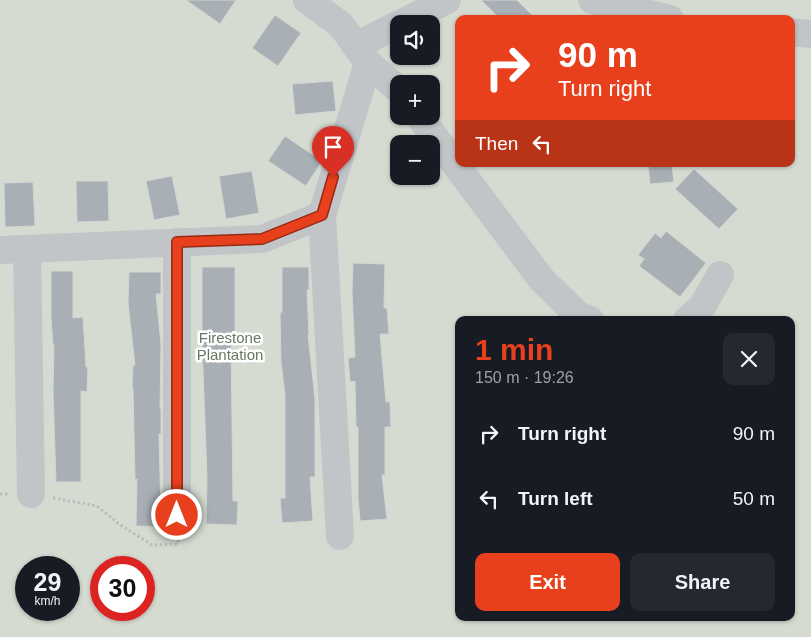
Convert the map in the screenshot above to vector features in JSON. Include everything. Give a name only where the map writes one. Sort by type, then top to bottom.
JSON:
[{"type":"street","points":[[307,0],[341,25],[362,54],[390,81]]},
{"type":"street","points":[[417,15],[448,0]]},
{"type":"street","points":[[592,0],[654,15]]},
{"type":"street","points":[[340,536],[322,215],[362,54],[390,31]]},
{"type":"street","points":[[795,32],[811,34]]},
{"type":"street","points":[[426,125],[455,164]]},
{"type":"street","points":[[457,167],[542,280],[580,316]]},
{"type":"street","points":[[0,250],[262,239],[322,215]]},
{"type":"street","points":[[177,242],[177,515]]},
{"type":"street","points":[[27,249],[31,494]]},
{"type":"street","points":[[692,316],[702,307],[720,275]]},
{"type":"path","points":[[0,494],[31,494],[97,506],[119,524],[152,545],[178,544],[177,515]]},
{"type":"green space","name":"Firestone Plantation","points":[[0,0],[811,0],[811,637],[0,637]]},
{"type":"building","points":[[186,0],[236,0],[220,24]]},
{"type":"building","points":[[481,0],[517,0],[532,15],[496,15]]},
{"type":"building","points":[[275,15],[301,33],[278,66],[252,48]]},
{"type":"building","points":[[333,81],[336,111],[295,115],[292,84]]},
{"type":"building","points":[[285,136],[322,161],[306,186],[268,161]]},
{"type":"building","points":[[648,167],[672,167],[674,182],[650,184]]},
{"type":"building","points":[[694,169],[738,209],[719,229],[675,189]]},
{"type":"building","points":[[252,171],[259,213],[226,219],[219,176]]},
{"type":"building","points":[[172,176],[180,215],[154,220],[146,181]]},
{"type":"building","points":[[76,181],[108,181],[109,221],[77,222]]},
{"type":"building","points":[[33,182],[35,226],[5,227],[4,183]]},
{"type":"building","points":[[666,231],[706,263],[680,297],[639,266],[644,259],[638,255],[655,233],[661,238]]},
{"type":"building","points":[[353,263],[385,264],[384,308],[387,308],[389,334],[380,334],[386,402],[390,402],[391,427],[385,427],[385,475],[382,475],[387,519],[360,521],[355,381],[350,382],[348,358],[355,357],[352,292]]},
{"type":"building","points":[[202,267],[235,267],[235,340],[231,340],[233,501],[238,501],[237,525],[206,524],[207,478],[202,342]]},
{"type":"building","points":[[282,267],[309,267],[309,290],[307,290],[308,335],[315,398],[315,477],[310,477],[313,521],[282,523],[280,498],[285,498],[285,395],[281,362],[280,313],[282,312]]},
{"type":"building","points":[[51,271],[73,271],[73,318],[83,317],[86,367],[88,367],[87,392],[81,391],[81,482],[56,482]]},
{"type":"building","points":[[129,272],[161,272],[161,294],[156,294],[161,344],[161,434],[159,434],[163,527],[136,526],[137,479],[135,480],[132,388],[133,365],[135,365],[128,303]]},
{"type":"route","points":[[177,515],[177,242],[262,239],[322,215],[333,177]]}]
